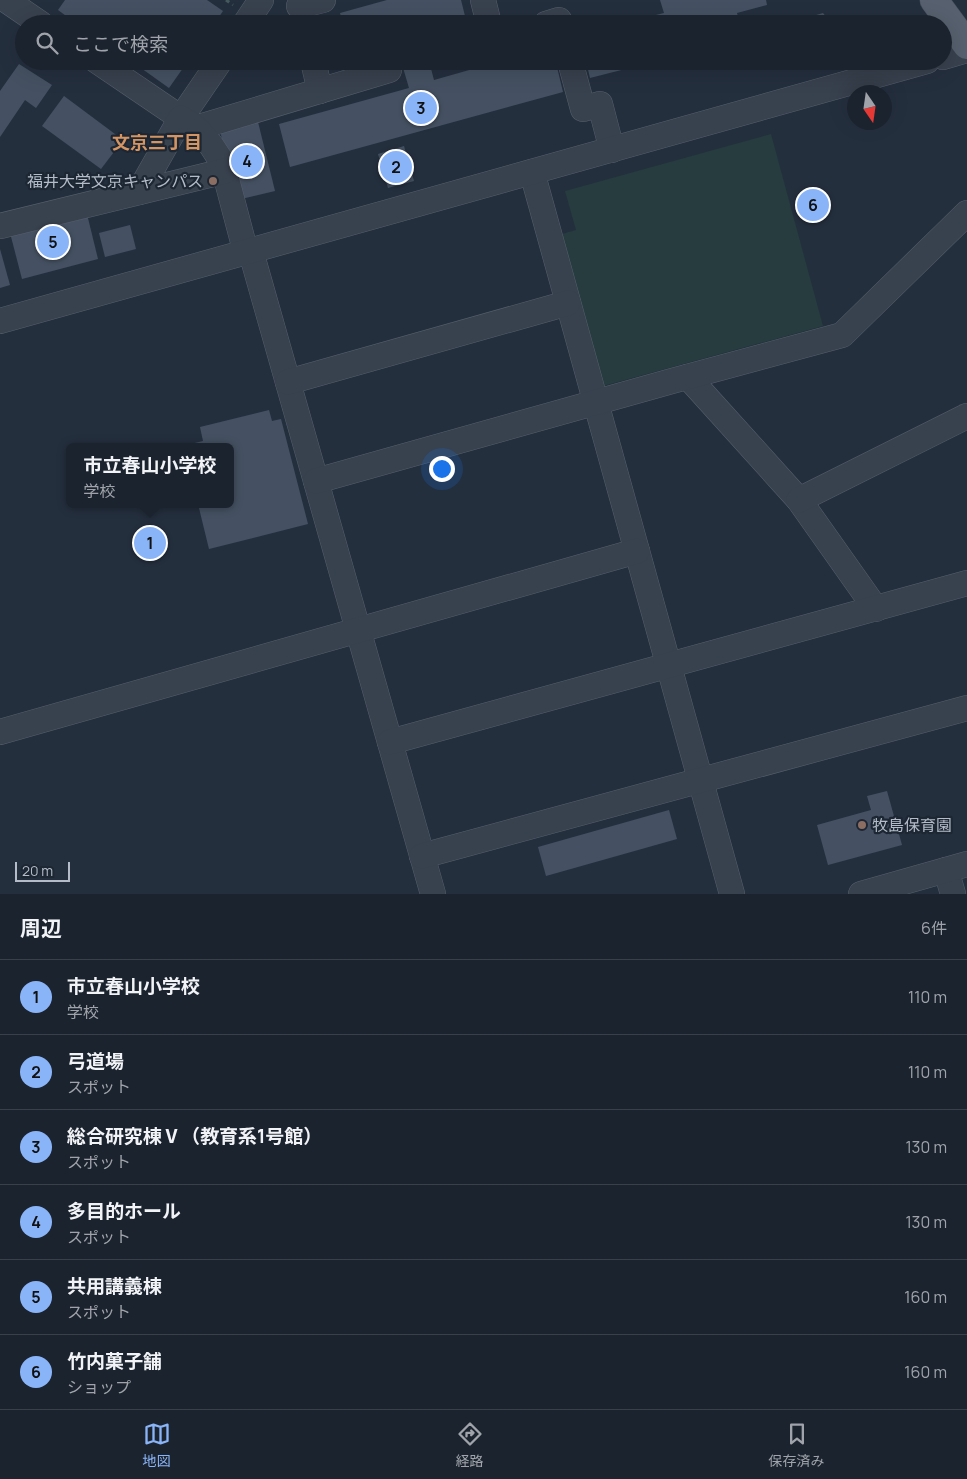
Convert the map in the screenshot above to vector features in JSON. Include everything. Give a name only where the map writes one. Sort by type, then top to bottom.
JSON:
[{"type":"main road","points":[[934,0],[945,15]]},
{"type":"main road","points":[[952,25],[967,45]]},
{"type":"street","points":[[0,10],[6,0],[28,15]]},
{"type":"street","points":[[251,15],[262,0]]},
{"type":"street","points":[[299,10],[323,0]]},
{"type":"street","points":[[483,0],[487,15]]},
{"type":"street","points":[[952,54],[967,50]]},
{"type":"street","points":[[110,70],[188,123],[211,144],[222,162],[288,382],[433,894]]},
{"type":"street","points":[[140,192],[188,123],[215,70]]},
{"type":"street","points":[[315,70],[320,91]]},
{"type":"street","points":[[188,123],[320,91],[389,70]]},
{"type":"street","points":[[572,70],[583,109],[600,104],[612,150]]},
{"type":"street","points":[[0,322],[895,70]]},
{"type":"street","points":[[0,226],[225,171]]},
{"type":"street","points":[[532,172],[732,894]]},
{"type":"street","points":[[316,481],[842,335],[967,213]]},
{"type":"street","points":[[288,382],[568,303]]},
{"type":"street","points":[[688,377],[799,500],[876,609]]},
{"type":"street","points":[[799,500],[967,416]]},
{"type":"street","points":[[0,732],[637,551]]},
{"type":"street","points":[[390,742],[967,583]]},
{"type":"street","points":[[422,856],[967,708]]},
{"type":"street","points":[[861,894],[957,867],[953,894]]},
{"type":"green space","points":[[771,134],[823,326],[603,386],[562,234],[576,230],[565,191]]},
{"type":"building","points":[[65,0],[207,0],[223,11],[220,15],[65,15],[58,10]]},
{"type":"building","points":[[387,0],[461,0],[465,15],[341,15],[340,13]]},
{"type":"building","points":[[660,0],[766,0],[767,5],[737,13],[738,15],[656,15],[664,13]]},
{"type":"building","points":[[15,70],[28,70],[52,85],[36,108],[25,100],[0,137],[0,91]]},
{"type":"building","points":[[144,70],[182,70],[169,88]]},
{"type":"building","points":[[404,70],[431,70],[434,80],[469,70],[558,70],[563,92],[290,167],[279,124],[409,88]]},
{"type":"building","points":[[588,70],[622,70],[590,78]]},
{"type":"building","points":[[64,96],[123,140],[101,169],[42,126]]},
{"type":"building","points":[[258,122],[275,191],[237,200],[220,131]]},
{"type":"building","points":[[404,146],[414,181],[388,188],[378,154]]},
{"type":"building","points":[[85,206],[98,259],[22,279],[8,225]]},
{"type":"building","points":[[130,225],[136,249],[105,257],[99,233]]},
{"type":"building","points":[[0,249],[10,285],[0,288]]},
{"type":"building","points":[[269,410],[272,421],[281,419],[308,524],[209,549],[199,508],[234,508],[234,443],[195,443],[203,441],[200,427]]},
{"type":"building","points":[[887,791],[902,845],[828,865],[817,825],[871,810],[867,796]]},
{"type":"building","points":[[669,810],[677,839],[546,876],[538,847]]},
{"type":"place","name":"総合研究棟Ⅴ（教育系1号館）","points":[[421,108]]},
{"type":"place","name":"多目的ホール","points":[[247,161]]},
{"type":"place","name":"弓道場","points":[[396,167]]},
{"type":"place","name":"福井大学文京キャンパス","points":[[213,181]]},
{"type":"place","name":"竹内菓子舗","points":[[813,205]]},
{"type":"place","name":"共用講義棟","points":[[53,242]]},
{"type":"place","name":"市立春山小学校","points":[[150,543]]},
{"type":"place","name":"牧島保育園","points":[[862,825]]},
{"type":"district","name":"文京三丁目","points":[[157,142]]}]
